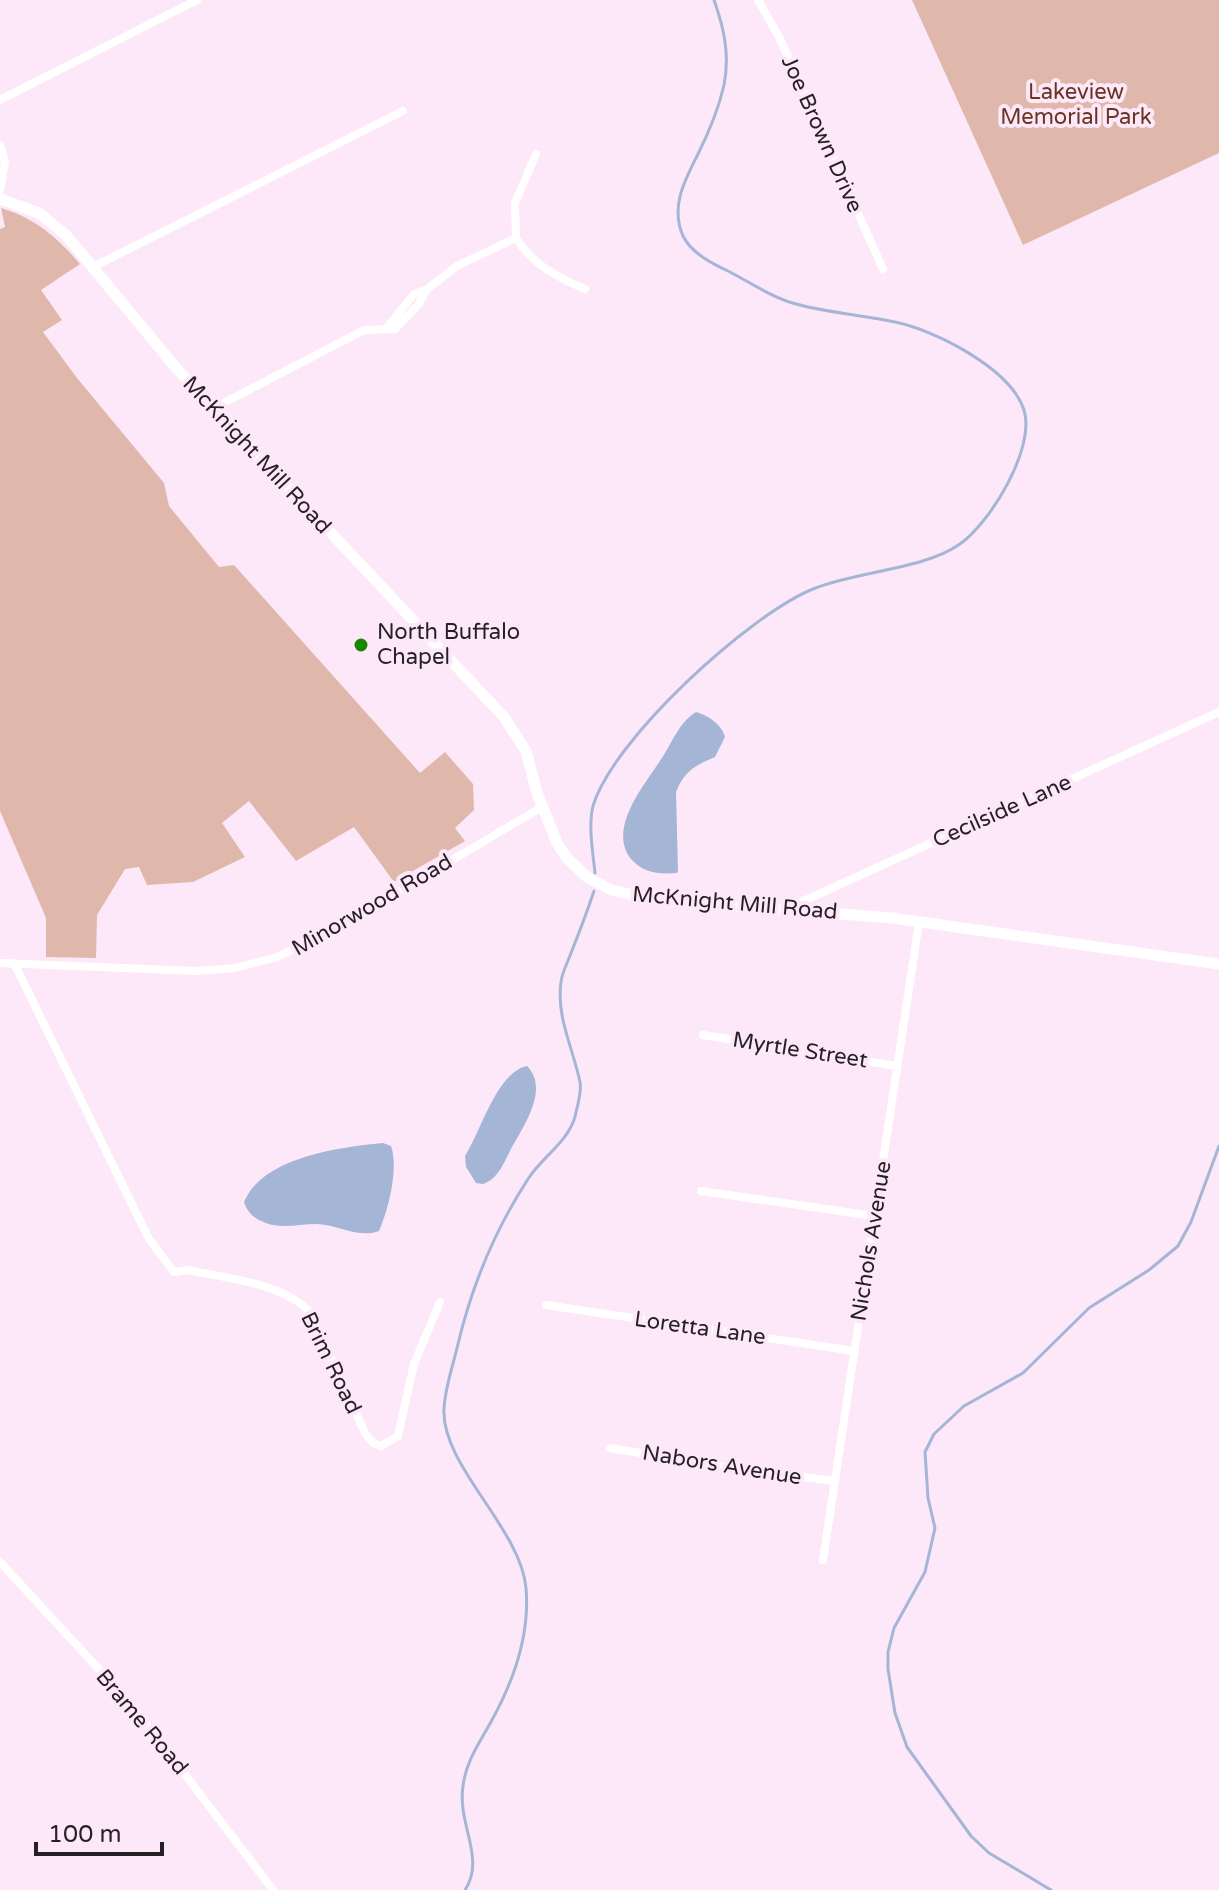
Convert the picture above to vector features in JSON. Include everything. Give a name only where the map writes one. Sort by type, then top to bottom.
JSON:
[{"type":"street","points":[[0,100],[197,0]]},
{"type":"street","name":"Joe Brown Drive","points":[[758,0],[779,37],[883,269]]},
{"type":"street","points":[[93,267],[403,111]]},
{"type":"street","points":[[0,145],[5,162],[0,190]]},
{"type":"street","points":[[536,154],[515,203],[514,233],[526,254],[541,266],[585,289]]},
{"type":"street","name":"McKnight Mill Road","points":[[0,199],[39,213],[51,221],[214,408],[504,717],[526,751],[552,835],[567,858],[587,877],[611,890],[656,900],[919,922],[1219,964]]},
{"type":"street","points":[[214,408],[364,330],[390,329],[414,294],[426,290],[457,266],[516,238]]},
{"type":"street","name":"Cecilside Lane","points":[[785,909],[1219,712]]},
{"type":"street","name":"Minorwood Road","points":[[0,963],[196,971],[235,968],[274,958],[324,936],[542,807]]},
{"type":"street","name":"Nichols Avenue","points":[[823,1560],[919,922]]},
{"type":"street","name":"Brim Road","points":[[14,963],[149,1239],[174,1272],[188,1270],[279,1291],[302,1303],[311,1313],[350,1404],[373,1443],[381,1446],[398,1436],[414,1364],[440,1302]]},
{"type":"street","name":"Myrtle Street","points":[[703,1035],[897,1066]]},
{"type":"street","points":[[701,1191],[874,1216]]},
{"type":"street","name":"Loretta Lane","points":[[546,1305],[854,1351]]},
{"type":"street","name":"Nabors Avenue","points":[[610,1448],[835,1481]]},
{"type":"street","name":"Brame Road","points":[[0,1562],[132,1705],[273,1890]]},
{"type":"green space","name":"Lakeview Memorial Park","points":[[912,0],[1219,0],[1219,153],[1023,245]]},
{"type":"green space","points":[[1,208],[45,230],[80,264],[41,290],[62,320],[43,332],[164,483],[169,506],[219,567],[234,565],[420,773],[445,752],[473,784],[474,810],[455,828],[465,841],[394,882],[354,827],[296,861],[249,801],[222,823],[245,857],[193,882],[147,885],[139,867],[125,869],[97,915],[96,958],[46,957],[46,918],[0,811],[0,229],[5,227]]},
{"type":"water","points":[[696,712],[714,721],[725,737],[715,757],[691,770],[676,792],[677,873],[653,872],[637,865],[625,848],[625,822],[637,795],[676,734]]},
{"type":"water","points":[[527,1066],[536,1086],[532,1108],[497,1174],[483,1184],[476,1183],[466,1167],[465,1156],[498,1091],[516,1071]]},
{"type":"water","points":[[383,1143],[391,1146],[394,1166],[389,1201],[379,1231],[364,1233],[316,1224],[272,1225],[255,1217],[244,1202],[253,1187],[267,1174],[285,1165],[325,1152]]},
{"type":"waterway","points":[[595,873],[591,831],[593,806],[627,747],[686,682],[754,624],[813,589],[909,565],[945,553],[960,544],[984,520],[1008,483],[1017,464],[1026,426],[1024,410],[1004,380],[988,366],[950,343],[911,326],[787,301],[710,262],[687,242],[679,225],[681,194],[713,120],[726,74],[725,42],[714,0]]},
{"type":"waterway","points":[[465,1890],[473,1866],[462,1800],[463,1786],[470,1760],[500,1705],[513,1673],[523,1639],[527,1605],[521,1566],[511,1543],[467,1475],[446,1430],[445,1401],[470,1300],[495,1238],[528,1179],[566,1135],[575,1117],[580,1086],[563,1020],[561,982],[594,891]]},
{"type":"waterway","points":[[1051,1890],[989,1853],[971,1836],[907,1747],[895,1713],[888,1652],[894,1628],[925,1572],[935,1528],[928,1498],[925,1452],[934,1434],[964,1406],[1023,1373],[1089,1308],[1149,1270],[1178,1246],[1191,1222],[1219,1146]]},
{"type":"place","name":"North Buffalo Chapel","points":[[361,645]]}]
